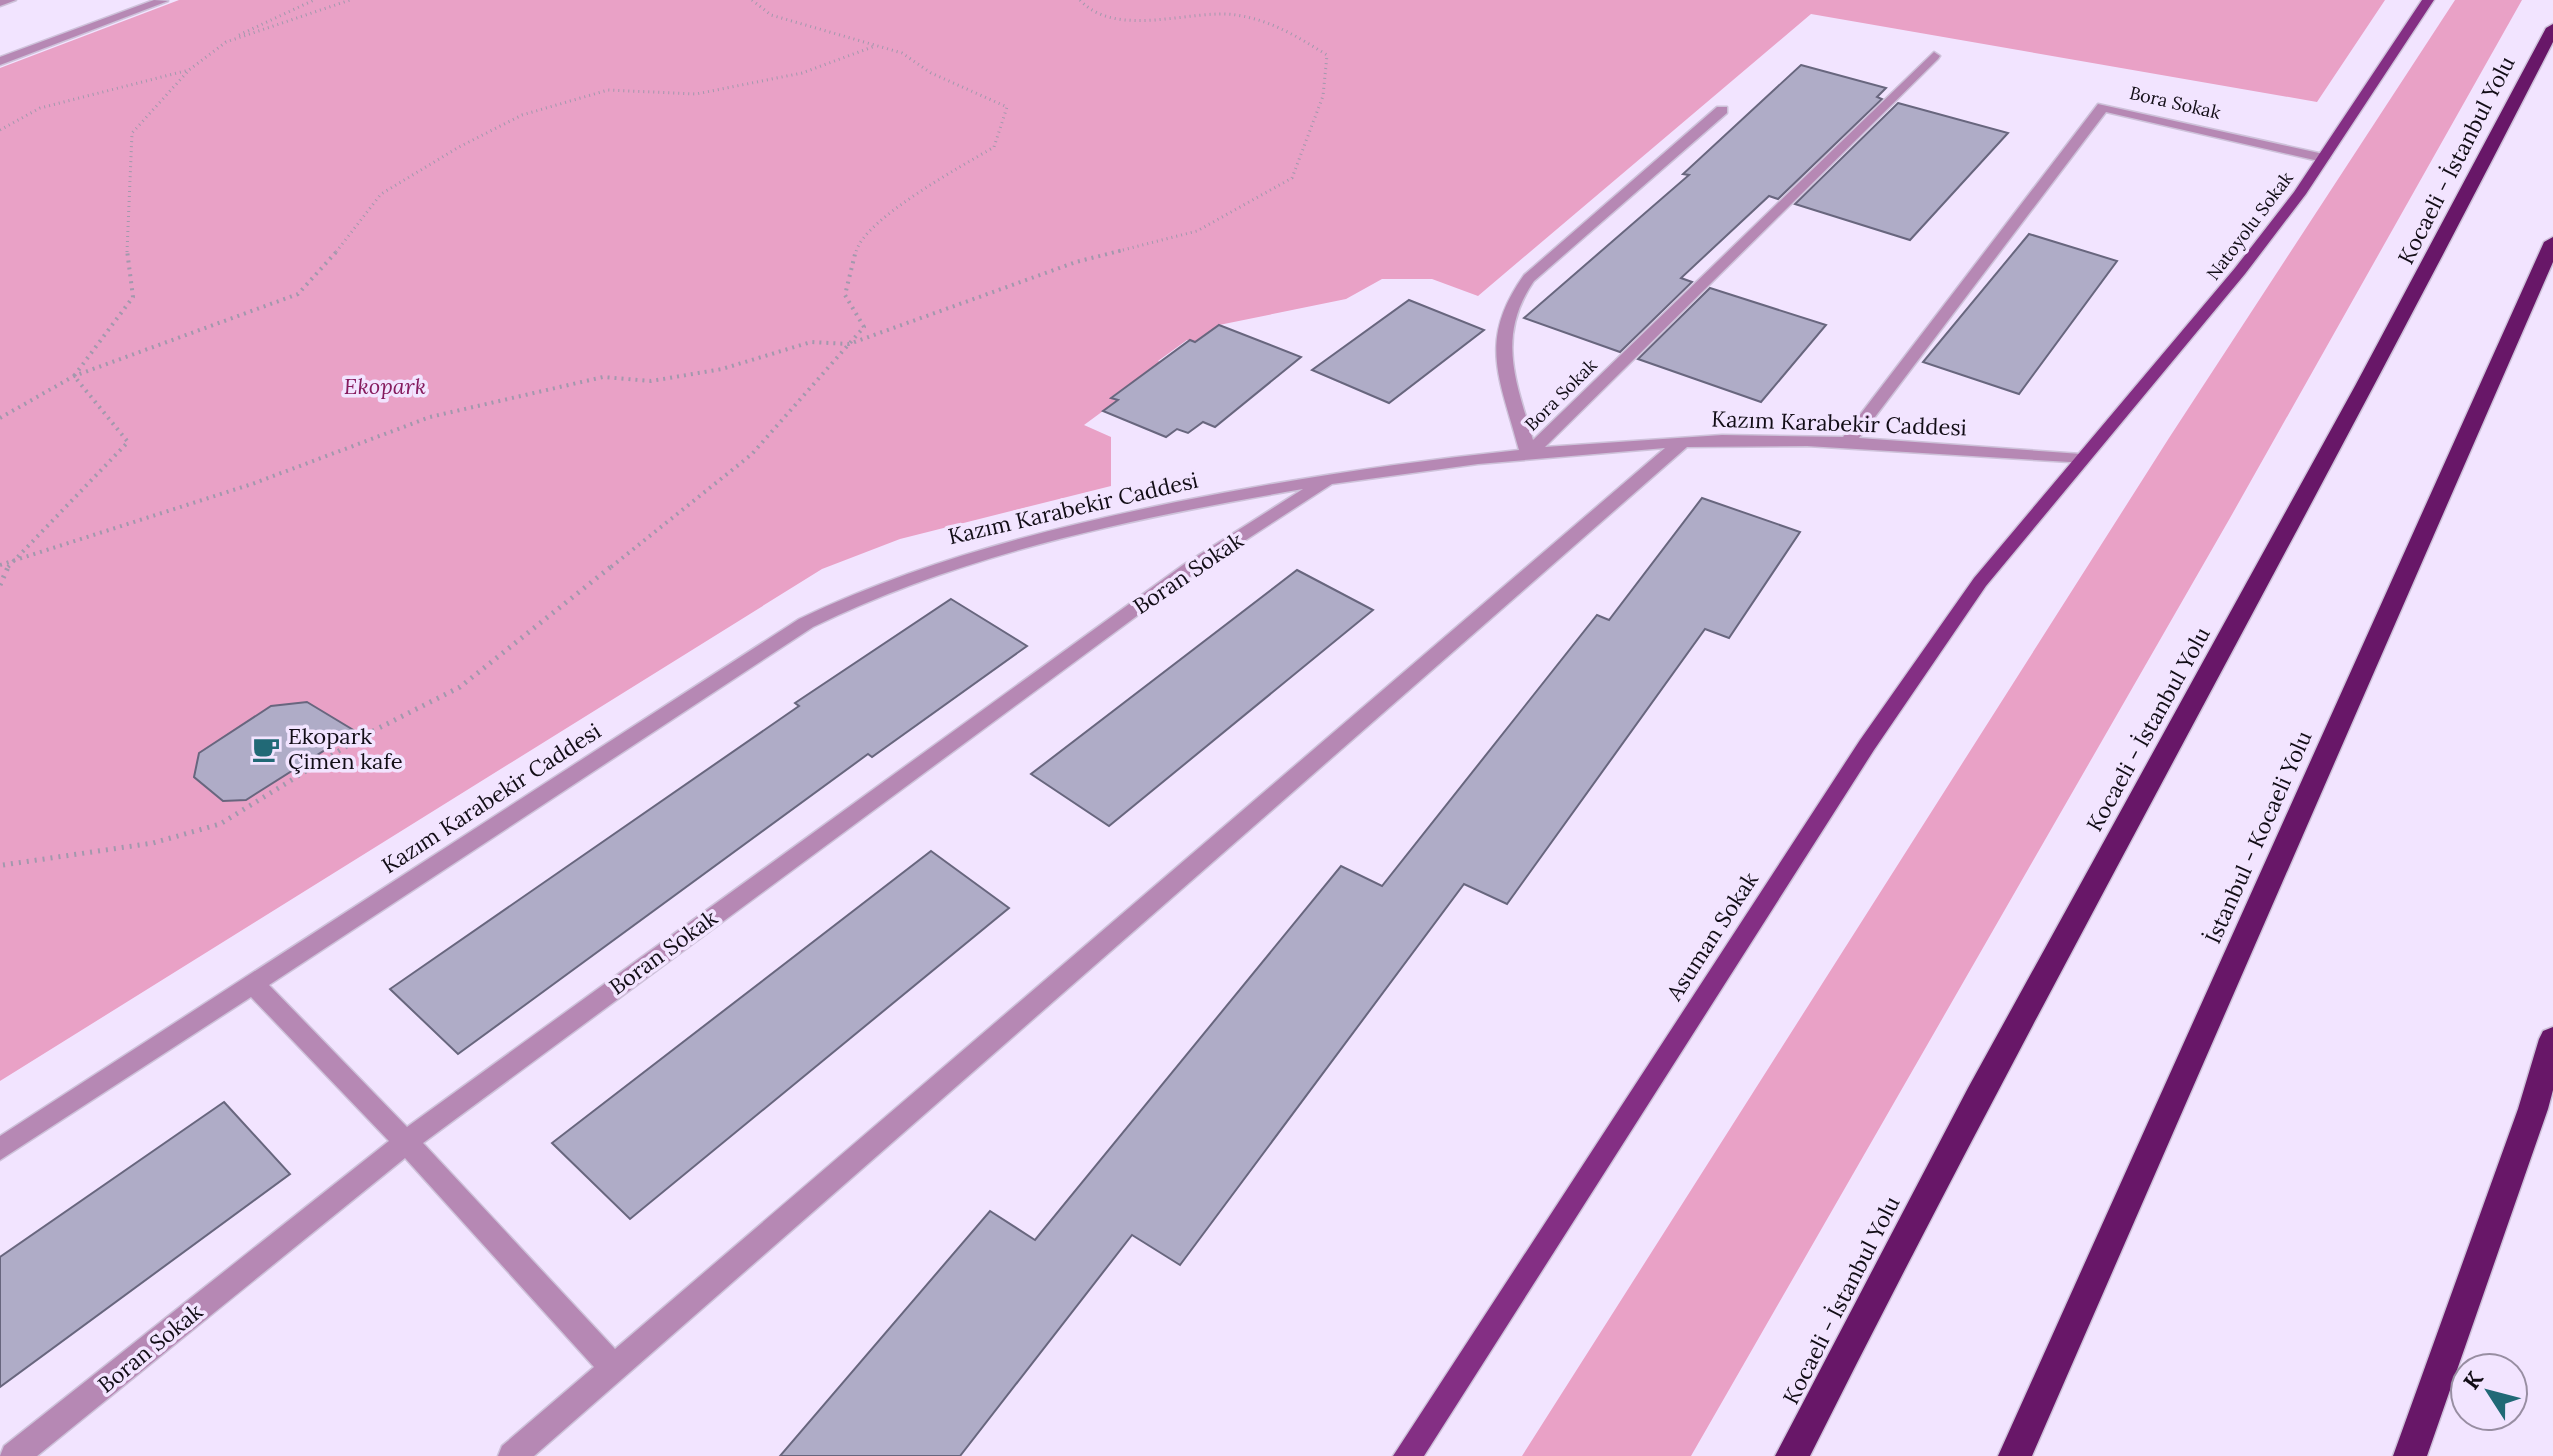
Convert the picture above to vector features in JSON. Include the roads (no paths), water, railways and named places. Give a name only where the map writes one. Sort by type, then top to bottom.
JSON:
[{"type":"highway","name":"Kocaeli - İstanbul Yolu","points":[[1792,1456],[1909,1222],[2443,243],[2553,28]]},
{"type":"highway","name":"İstanbul - Kocaeli Yolu","points":[[2015,1456],[2553,242]]},
{"type":"highway","points":[[2410,1456],[2533,1109],[2553,1039]]},
{"type":"main road","name":"Natoyolu Sokak","points":[[2081,459],[2240,271],[2323,158],[2428,0]]},
{"type":"main road","name":"Asuman Sokak","points":[[1407,1456],[1867,745],[1980,582],[2081,459]]},
{"type":"street","points":[[0,3],[10,0]]},
{"type":"street","points":[[0,61],[162,1]]},
{"type":"street","name":"Bora Sokak","points":[[1722,110],[1529,278],[1510,307],[1503,337],[1510,384],[1529,454],[1934,56]]},
{"type":"street","name":"Bora Sokak","points":[[1846,444],[2103,107],[2323,158]]},
{"type":"street","name":"Kazım Karabekir Caddesi","points":[[0,1149],[717,678],[806,623],[870,590],[936,566],[1047,535],[1333,477],[1529,454],[1682,442],[1768,440],[2081,459]]},
{"type":"street","points":[[512,1456],[612,1366],[1682,442]]},
{"type":"street","name":"Boran Sokak","points":[[14,1456],[406,1142],[1189,569],[1333,477]]},
{"type":"street","points":[[253,984],[406,1142],[612,1366]]},
{"type":"place","name":"Ekopark Çimen kafe","points":[[266,749]]},
{"type":"park label","name":"Ekopark","points":[[385,386]]}]
